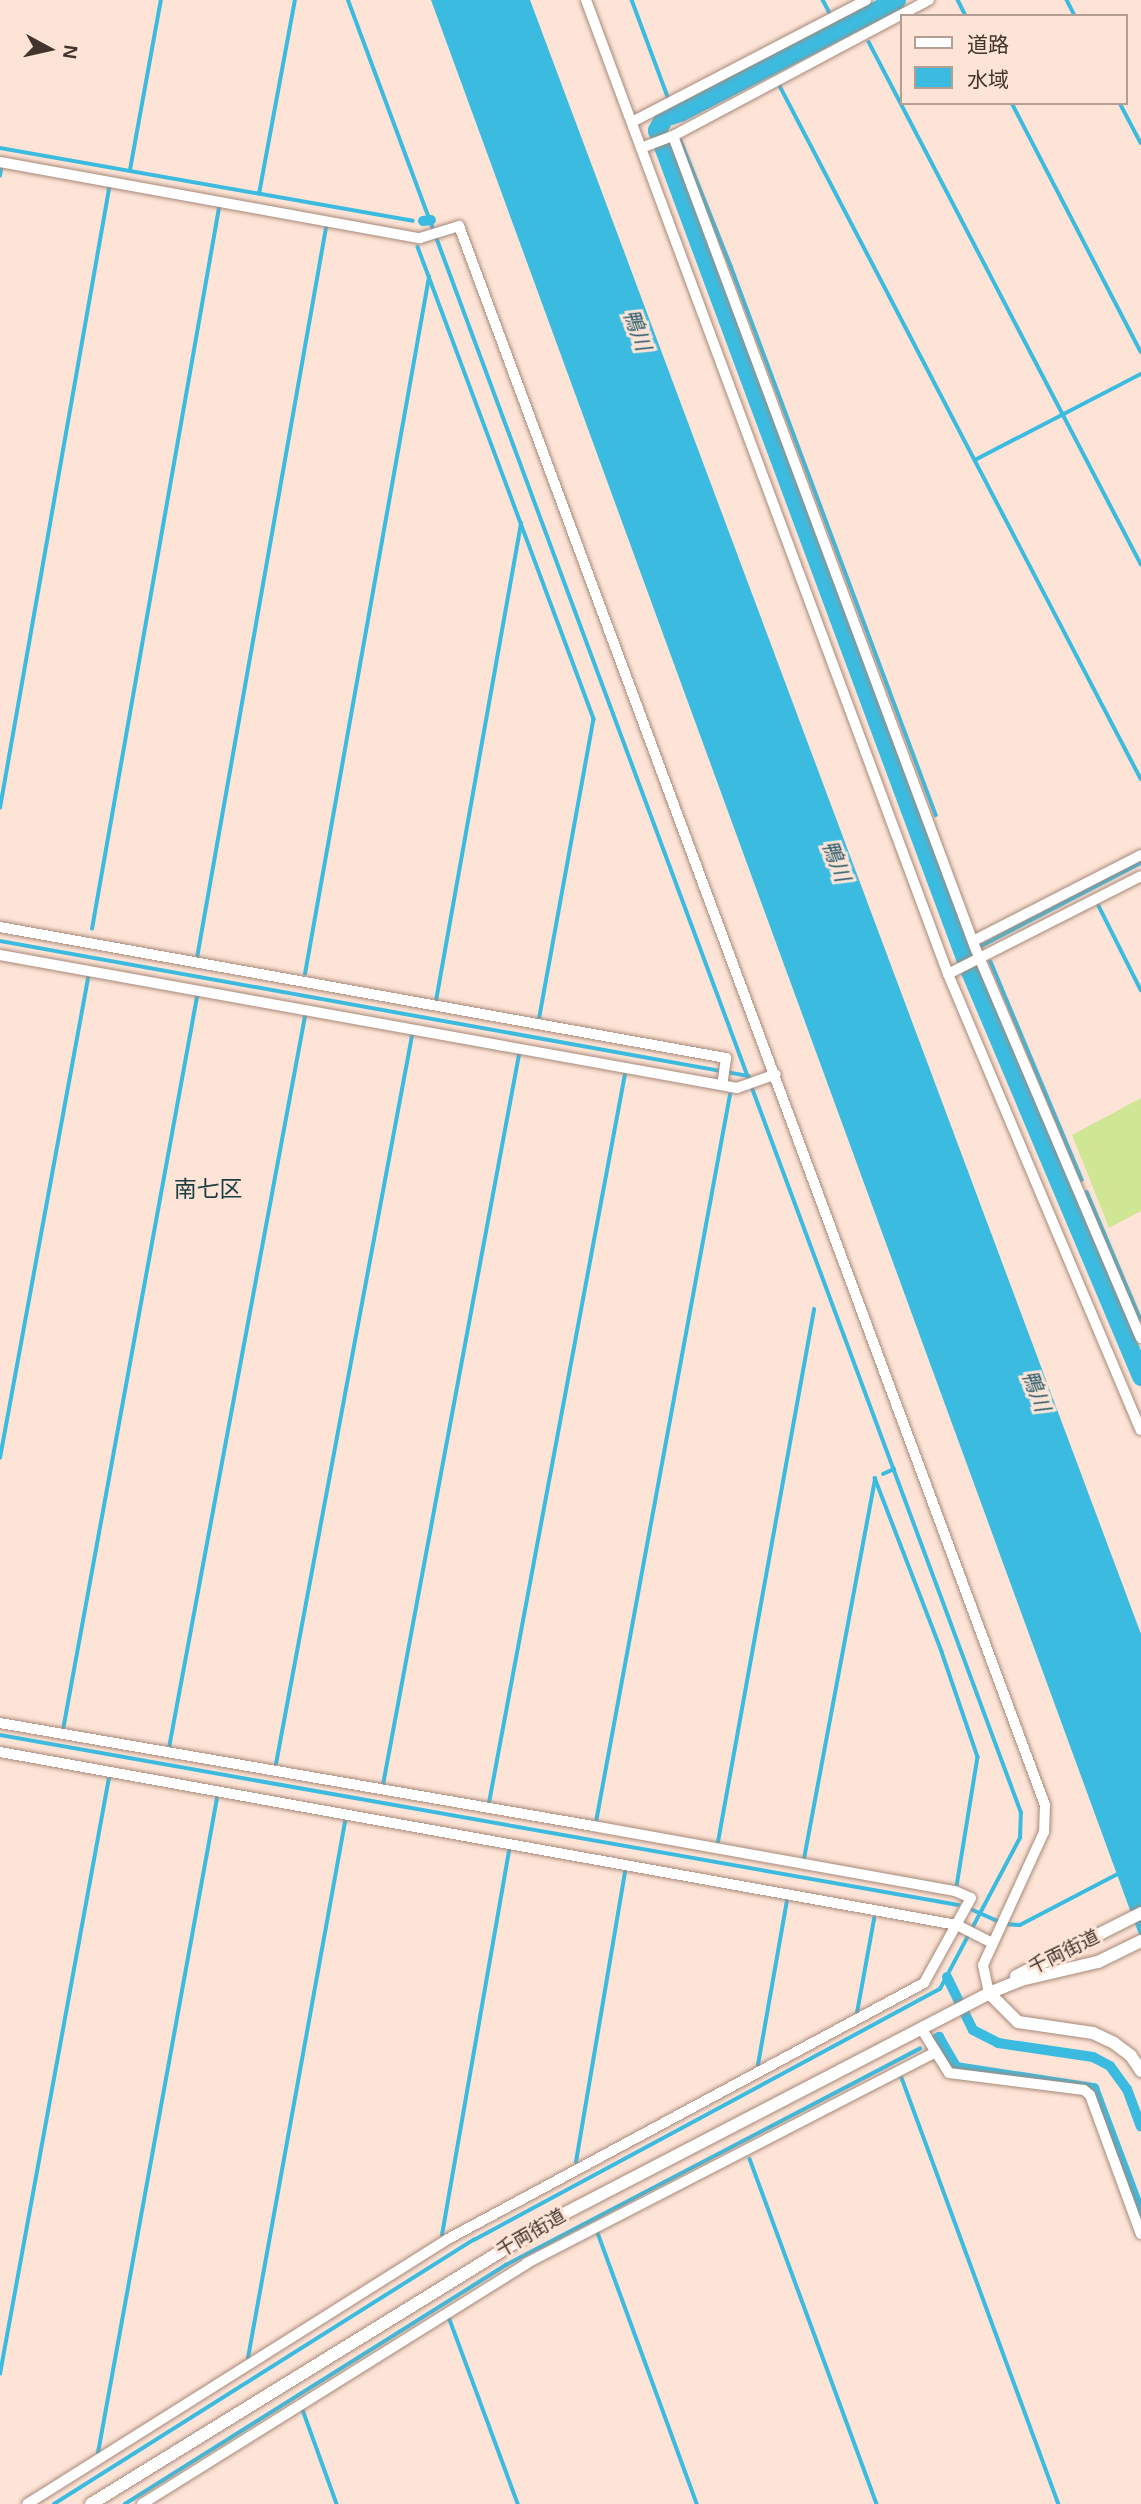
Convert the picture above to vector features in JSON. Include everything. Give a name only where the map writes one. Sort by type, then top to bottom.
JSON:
[{"type":"street","points":[[586,0],[948,974],[1141,1430]]},
{"type":"street","points":[[632,122],[866,0]]},
{"type":"street","points":[[903,14],[929,0]]},
{"type":"street","points":[[641,148],[670,137],[900,15]]},
{"type":"street","points":[[670,137],[976,952],[1141,1338]]},
{"type":"street","points":[[0,162],[420,239],[459,226],[1045,1805],[1044,1832],[1001,1921],[987,1940],[983,1965],[989,1993],[1018,2022],[1093,2033],[1114,2043],[1131,2056],[1141,2071]]},
{"type":"street","points":[[948,974],[961,968],[976,952],[1141,855]]},
{"type":"street","points":[[976,952],[1141,876]]},
{"type":"street","points":[[0,927],[726,1058],[724,1076]]},
{"type":"street","points":[[0,955],[724,1076],[740,1086],[772,1075]]},
{"type":"street","points":[[0,1723],[955,1891],[971,1898],[959,1926],[924,1983],[448,2239],[28,2504]]},
{"type":"street","points":[[0,1752],[959,1926],[987,1940]]},
{"type":"street","name":"千両街道","points":[[989,1993],[1014,1977],[1141,1913]]},
{"type":"street","name":"千両街道","points":[[91,2504],[550,2221],[989,1993],[1021,1980],[1098,1962],[1141,1941]]},
{"type":"street","points":[[921,2028],[949,2073],[1084,2090],[1090,2095],[1141,2234]]},
{"type":"street","points":[[142,2504],[527,2263],[935,2052]]},
{"type":"green space","points":[[1141,1098],[1141,1211],[1109,1228],[1072,1135]]},
{"type":"water","name":"鴨川","points":[[431,0],[530,0],[1141,1634],[1141,1940]]},
{"type":"waterway","points":[[130,170],[161,0]]},
{"type":"waterway","points":[[259,194],[295,0]]},
{"type":"waterway","points":[[54,2504],[474,2240],[940,1989],[1020,1838],[1021,1813],[348,0]]},
{"type":"waterway","points":[[632,0],[668,97]]},
{"type":"waterway","points":[[823,0],[830,13]]},
{"type":"waterway","points":[[896,0],[680,112],[664,117],[657,130],[970,971],[1141,1376]]},
{"type":"waterway","points":[[958,0],[965,14]]},
{"type":"waterway","points":[[1067,0],[1074,14]]},
{"type":"waterway","points":[[836,25],[839,30]]},
{"type":"waterway","points":[[869,42],[900,101]]},
{"type":"waterway","points":[[780,86],[1141,779]]},
{"type":"waterway","points":[[902,105],[1141,564]]},
{"type":"waterway","points":[[1013,105],[1141,352]]},
{"type":"waterway","points":[[1121,105],[1141,143]]},
{"type":"waterway","points":[[672,108],[674,113]]},
{"type":"waterway","points":[[671,114],[674,123]]},
{"type":"waterway","points":[[681,141],[731,266],[936,815]]},
{"type":"waterway","points":[[0,148],[413,221]]},
{"type":"waterway","points":[[0,176],[1,170]]},
{"type":"waterway","points":[[0,808],[109,189]]},
{"type":"waterway","points":[[92,929],[219,208]]},
{"type":"waterway","points":[[423,221],[431,220]]},
{"type":"waterway","points":[[197,958],[326,228]]},
{"type":"waterway","points":[[418,247],[594,719],[539,1021]]},
{"type":"waterway","points":[[305,974],[429,277]]},
{"type":"waterway","points":[[975,460],[1141,374]]},
{"type":"waterway","points":[[436,1001],[521,524]]},
{"type":"waterway","points":[[964,955],[1141,863]]},
{"type":"waterway","points":[[1099,906],[1141,990]]},
{"type":"waterway","points":[[0,941],[749,1076]]},
{"type":"waterway","points":[[991,962],[1082,1180]]},
{"type":"waterway","points":[[0,1458],[88,978]]},
{"type":"waterway","points":[[63,1730],[197,997]]},
{"type":"waterway","points":[[169,1748],[305,1016]]},
{"type":"waterway","points":[[276,1764],[412,1036]]},
{"type":"waterway","points":[[383,1785],[519,1055]]},
{"type":"waterway","points":[[489,1803],[625,1074]]},
{"type":"waterway","points":[[596,1822],[730,1095]]},
{"type":"waterway","points":[[1087,1192],[1141,1320]]},
{"type":"waterway","points":[[718,1842],[814,1310]]},
{"type":"waterway","points":[[883,1474],[894,1469]]},
{"type":"waterway","points":[[875,1478],[942,1652],[978,1757],[957,1886]]},
{"type":"waterway","points":[[804,1859],[875,1479]]},
{"type":"waterway","points":[[0,1735],[958,1905]]},
{"type":"waterway","points":[[0,2374],[109,1778]]},
{"type":"waterway","points":[[98,2453],[217,1798]]},
{"type":"waterway","points":[[248,2358],[345,1822]]},
{"type":"waterway","points":[[442,2235],[509,1851]]},
{"type":"waterway","points":[[576,2162],[625,1871]]},
{"type":"waterway","points":[[973,1910],[1005,1924],[1020,1925],[1120,1873]]},
{"type":"waterway","points":[[758,2065],[787,1901]]},
{"type":"waterway","points":[[857,2013],[874,1919]]},
{"type":"waterway","points":[[947,1977],[973,2030],[998,2043],[1093,2057],[1110,2066],[1127,2089],[1141,2127]]},
{"type":"waterway","points":[[936,2039],[939,2037],[956,2067],[1094,2088],[1141,2213]]},
{"type":"waterway","points":[[125,2504],[506,2265],[920,2049]]},
{"type":"waterway","points":[[902,2078],[1059,2504]]},
{"type":"waterway","points":[[750,2159],[877,2504]]},
{"type":"waterway","points":[[598,2233],[697,2504]]},
{"type":"waterway","points":[[449,2317],[518,2504]]},
{"type":"waterway","points":[[303,2410],[337,2504]]},
{"type":"district","name":"南七区","points":[[208,1189]]}]
